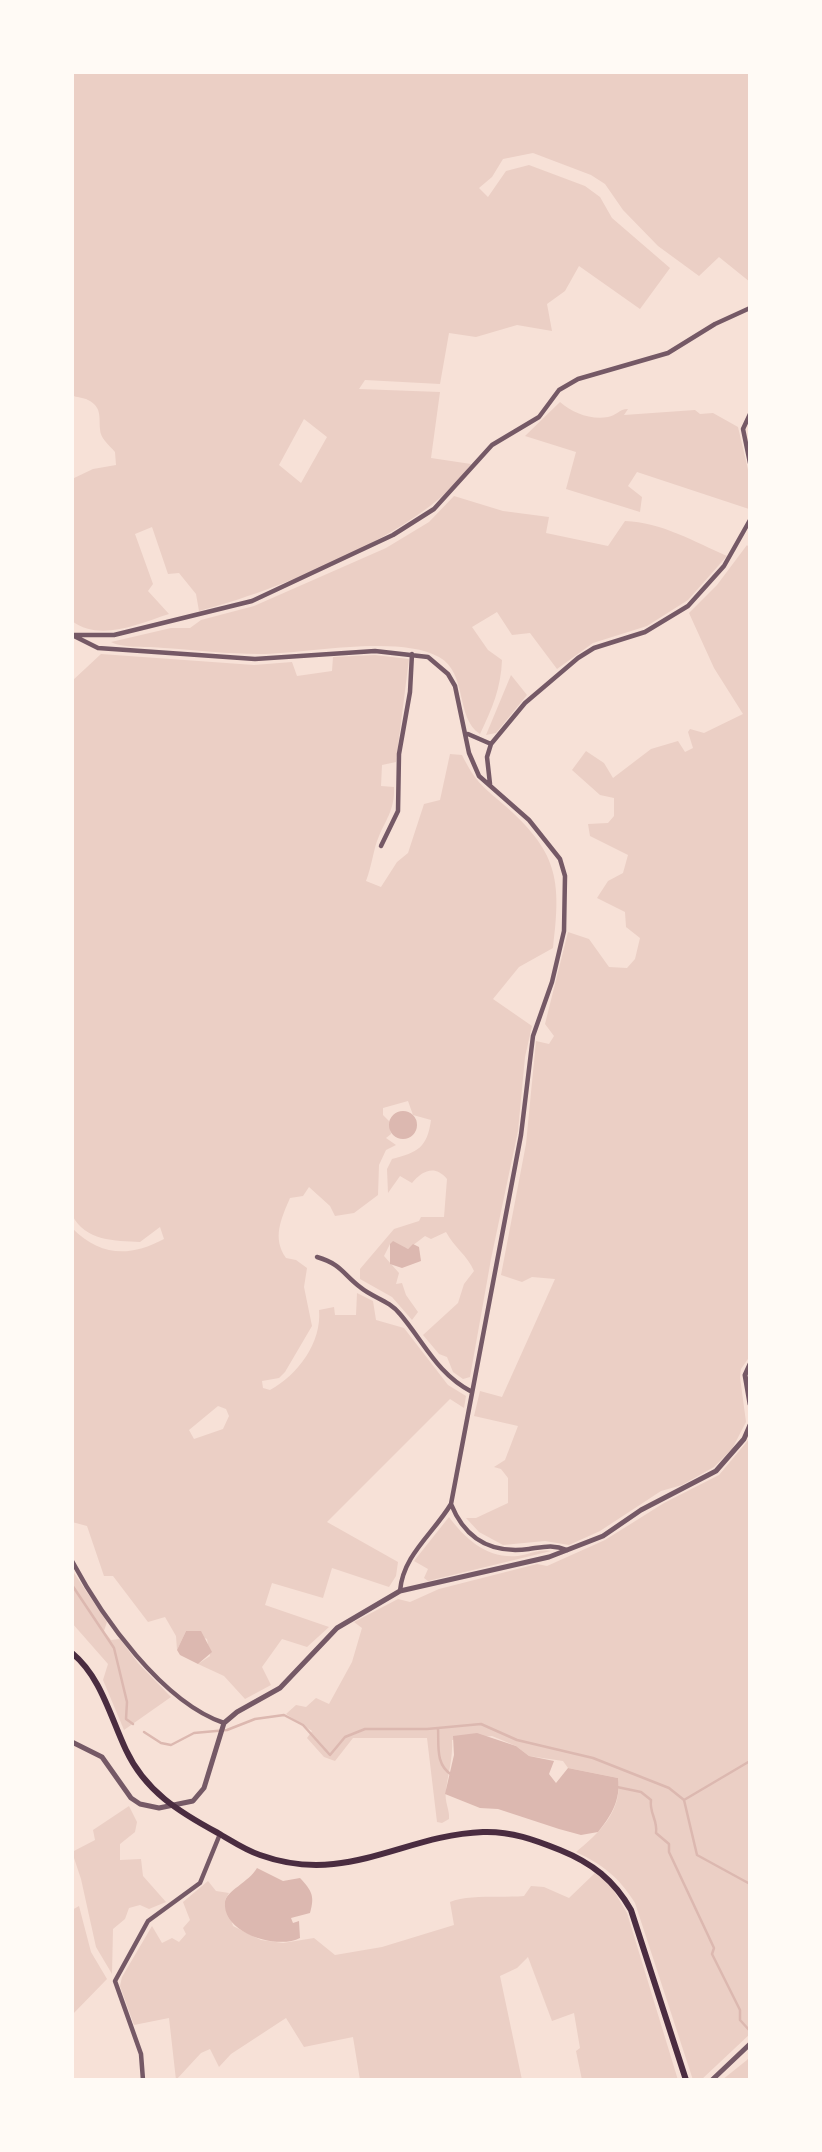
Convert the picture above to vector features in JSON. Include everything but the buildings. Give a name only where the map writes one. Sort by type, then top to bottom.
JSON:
[{"type":"main road","points":[[72,1653],[93,1678],[138,1772],[167,1805],[260,1855],[313,1866],[375,1858],[441,1839],[483,1832],[520,1836],[569,1854],[605,1875],[618,1887],[632,1910],[685,2080]]},
{"type":"street","points":[[72,635],[114,635],[212,612],[252,601],[318,572],[393,535],[434,509],[492,445],[539,417],[565,386],[578,379],[668,353],[715,324],[750,308]]},
{"type":"street","points":[[750,414],[743,429],[750,463]]},
{"type":"street","points":[[491,785],[487,757],[491,744],[525,703],[578,658],[594,648],[645,632],[688,606],[724,566],[750,520]]},
{"type":"street","points":[[72,635],[98,648],[255,659],[375,650],[428,657],[448,674],[455,686],[479,776],[549,842],[562,867],[566,898],[564,931],[552,982],[529,1056],[521,1135],[451,1504],[407,1561],[400,1591]]},
{"type":"street","points":[[381,846],[398,811],[399,754],[410,692],[412,654]]},
{"type":"street","points":[[467,733],[491,744]]},
{"type":"street","points":[[317,1257],[333,1262],[363,1290],[387,1301],[401,1314],[437,1366],[472,1392]]},
{"type":"street","points":[[750,1364],[745,1375],[750,1404]]},
{"type":"street","points":[[72,1742],[102,1757],[131,1798],[149,1809],[193,1801],[199,1797],[209,1776],[224,1724],[237,1712],[280,1688],[337,1628],[400,1591],[549,1557],[603,1536],[641,1510],[716,1471],[744,1439],[750,1425]]},
{"type":"street","points":[[451,1504],[467,1532],[486,1546],[526,1550],[547,1546],[567,1550]]},
{"type":"street","points":[[72,1561],[109,1618],[158,1680],[212,1719],[224,1724]]},
{"type":"street","points":[[143,2080],[141,2053],[115,1982],[148,1921],[200,1883],[220,1834]]},
{"type":"street","points":[[712,2080],[750,2044]]},
{"type":"shaded area","points":[[72,72],[750,72],[750,282],[719,257],[699,276],[658,246],[623,210],[605,184],[591,175],[533,153],[503,159],[492,177],[479,188],[488,197],[506,171],[529,165],[585,186],[600,197],[612,218],[670,268],[640,309],[579,266],[565,291],[547,304],[552,331],[517,325],[476,337],[449,333],[440,384],[365,380],[359,389],[440,392],[431,458],[471,464],[450,489],[421,513],[347,556],[267,589],[199,611],[196,594],[179,573],[168,574],[152,527],[135,534],[153,584],[148,591],[169,614],[107,631],[83,627],[72,621],[72,479],[93,469],[116,465],[115,452],[100,432],[96,406],[86,399],[72,395]],"holes":[[[304,419],[327,437],[301,483],[279,465]]]},
{"type":"shaded area","points":[[560,402],[576,412],[602,418],[628,409],[624,415],[695,410],[700,414],[713,413],[738,427],[750,478],[749,509],[637,472],[628,486],[642,497],[640,512],[566,489],[576,452],[525,436]]},
{"type":"shaded area","points":[[454,496],[503,511],[549,517],[546,533],[608,546],[625,521],[638,522],[678,534],[727,556],[688,600],[647,626],[593,643],[557,669],[530,633],[512,635],[497,612],[472,627],[488,650],[502,660],[495,698],[480,734],[472,727],[467,717],[458,684],[448,664],[421,650],[376,646],[247,654],[130,646],[111,642],[171,628],[190,628],[201,620],[254,606],[386,548],[429,522]]},
{"type":"shaded area","points":[[747,545],[750,549],[750,1356],[741,1369],[740,1377],[746,1422],[732,1449],[714,1467],[682,1485],[661,1491],[600,1531],[569,1545],[545,1541],[503,1545],[479,1532],[466,1518],[476,1518],[508,1503],[508,1478],[501,1469],[494,1467],[505,1460],[518,1426],[474,1416],[480,1391],[502,1397],[555,1279],[532,1277],[522,1282],[501,1275],[526,1144],[536,1041],[549,1044],[554,1036],[545,1024],[568,932],[589,939],[609,967],[627,968],[635,959],[640,938],[626,927],[625,912],[597,898],[608,881],[623,873],[628,855],[590,836],[588,824],[608,823],[614,816],[614,798],[600,795],[572,770],[586,751],[604,763],[613,778],[651,749],[678,741],[685,752],[693,748],[688,732],[690,729],[704,733],[743,714],[714,668],[689,613],[717,585]]},
{"type":"shaded area","points":[[101,654],[254,665],[292,662],[297,676],[332,671],[333,657],[375,655],[409,659],[396,762],[382,765],[381,786],[394,787],[393,801],[377,841],[366,881],[381,887],[397,862],[408,853],[424,804],[440,800],[450,754],[462,755],[479,782],[535,836],[552,867],[555,884],[557,903],[553,948],[519,967],[493,999],[532,1026],[525,1057],[518,1131],[470,1377],[463,1379],[453,1372],[447,1357],[439,1354],[423,1335],[458,1303],[464,1284],[474,1271],[446,1232],[431,1239],[425,1236],[408,1249],[390,1244],[384,1256],[399,1273],[396,1284],[402,1283],[406,1295],[418,1312],[412,1320],[392,1297],[360,1279],[360,1269],[394,1229],[419,1221],[421,1217],[444,1217],[447,1179],[438,1172],[425,1172],[412,1183],[400,1176],[388,1193],[387,1169],[392,1159],[415,1151],[424,1143],[431,1120],[413,1115],[408,1101],[383,1108],[383,1115],[390,1122],[391,1134],[386,1138],[396,1145],[386,1150],[379,1165],[378,1195],[354,1213],[335,1216],[330,1206],[309,1187],[303,1196],[290,1198],[284,1213],[279,1228],[279,1243],[286,1258],[296,1260],[307,1268],[304,1287],[312,1326],[285,1372],[279,1378],[262,1381],[263,1388],[270,1390],[299,1367],[317,1334],[319,1310],[334,1307],[335,1315],[356,1315],[357,1293],[373,1301],[376,1320],[404,1328],[448,1385],[466,1396],[464,1408],[450,1399],[327,1522],[398,1562],[396,1576],[389,1587],[332,1568],[323,1598],[272,1583],[265,1605],[329,1627],[307,1647],[282,1639],[262,1667],[271,1685],[245,1699],[224,1676],[198,1664],[210,1656],[207,1639],[186,1631],[177,1650],[176,1636],[165,1617],[148,1622],[113,1576],[104,1576],[87,1526],[72,1522],[72,1228],[94,1244],[116,1251],[139,1249],[164,1239],[160,1227],[140,1242],[102,1238],[85,1230],[72,1215],[72,681]],"holes":[[[218,1406],[226,1409],[229,1416],[223,1429],[194,1439],[189,1430]]]},
{"type":"shaded area","points":[[511,675],[527,695],[496,733],[486,735]]},
{"type":"shaded area","points":[[403,1111],[413,1115],[417,1125],[413,1135],[403,1139],[393,1135],[389,1125],[393,1115]]},
{"type":"shaded area","points":[[393,1241],[408,1249],[413,1244],[419,1247],[421,1261],[402,1268],[390,1264],[390,1244]]},
{"type":"shaded area","points":[[750,1438],[750,2034],[701,2080],[693,2080],[635,1903],[610,1873],[576,1852],[593,1837],[613,1811],[619,1790],[618,1778],[568,1768],[563,1761],[529,1756],[516,1746],[492,1736],[452,1740],[446,1795],[449,1819],[442,1823],[437,1822],[427,1738],[353,1738],[335,1761],[324,1757],[307,1738],[312,1731],[286,1714],[296,1705],[306,1707],[316,1698],[329,1704],[352,1662],[362,1628],[354,1622],[398,1599],[410,1602],[439,1589],[537,1564],[547,1566],[605,1540],[664,1503],[719,1475]]},
{"type":"shaded area","points":[[449,1517],[470,1540],[487,1551],[518,1556],[551,1551],[428,1581],[424,1578],[428,1569],[414,1561]]},
{"type":"shaded area","points":[[72,1570],[107,1622],[104,1631],[111,1640],[120,1639],[138,1663],[171,1697],[124,1730],[103,1680],[108,1664],[72,1623]]},
{"type":"shaded area","points":[[186,1631],[201,1631],[212,1652],[198,1664],[180,1655],[177,1650]]},
{"type":"shaded area","points":[[477,1733],[516,1746],[529,1756],[554,1761],[549,1774],[556,1783],[568,1768],[618,1778],[616,1801],[607,1820],[598,1832],[581,1835],[498,1809],[480,1808],[445,1794],[454,1755],[453,1736]]},
{"type":"shaded area","points":[[129,1806],[137,1822],[135,1832],[120,1844],[120,1860],[141,1859],[143,1876],[166,1902],[149,1909],[140,1905],[129,1908],[125,1919],[113,1929],[112,1974],[96,1947],[81,1879],[72,1852],[95,1840],[93,1830]]},
{"type":"shaded area","points":[[257,1868],[283,1881],[300,1878],[310,1890],[310,1913],[291,1918],[293,1923],[299,1921],[300,1938],[278,1942],[253,1936],[241,1930],[226,1913],[226,1898]]},
{"type":"shaded area","points":[[595,1873],[611,1886],[627,1913],[678,2080],[582,2080],[576,2051],[580,2048],[574,2013],[552,2021],[528,1957],[517,1968],[500,1976],[522,2080],[360,2080],[353,2037],[304,2047],[286,2018],[231,2054],[219,2067],[210,2049],[201,2053],[176,2080],[169,2018],[134,2025],[120,1986],[122,1977],[152,1926],[162,1943],[172,1938],[179,1942],[186,1934],[183,1928],[190,1920],[183,1902],[208,1881],[216,1891],[229,1893],[225,1900],[233,1926],[261,1940],[283,1943],[314,1938],[335,1955],[382,1947],[454,1925],[450,1902],[457,1900],[524,1896],[531,1886],[544,1887],[569,1898]]},
{"type":"shaded area","points":[[79,1906],[91,1952],[107,1979],[72,2015],[72,1910]]},
{"type":"shaded area","points":[[750,2056],[750,2080],[722,2080],[747,2060]]},
{"type":"waterway","points":[[72,1585],[114,1648],[127,1702],[126,1719],[133,1724]]},
{"type":"waterway","points":[[144,1732],[161,1743],[171,1745],[194,1733],[227,1730],[255,1719],[284,1715],[303,1725],[330,1755],[345,1737],[365,1729],[427,1729],[481,1724],[517,1740],[593,1758],[669,1788],[684,1800],[697,1855],[750,1884]]},
{"type":"waterway","points":[[438,1728],[440,1760],[452,1775]]},
{"type":"waterway","points":[[684,1800],[750,1761]]},
{"type":"waterway","points":[[617,1787],[641,1792],[651,1800],[656,1833],[669,1844],[669,1852],[714,1948],[712,1954],[740,2010],[740,2020],[750,2031]]}]
